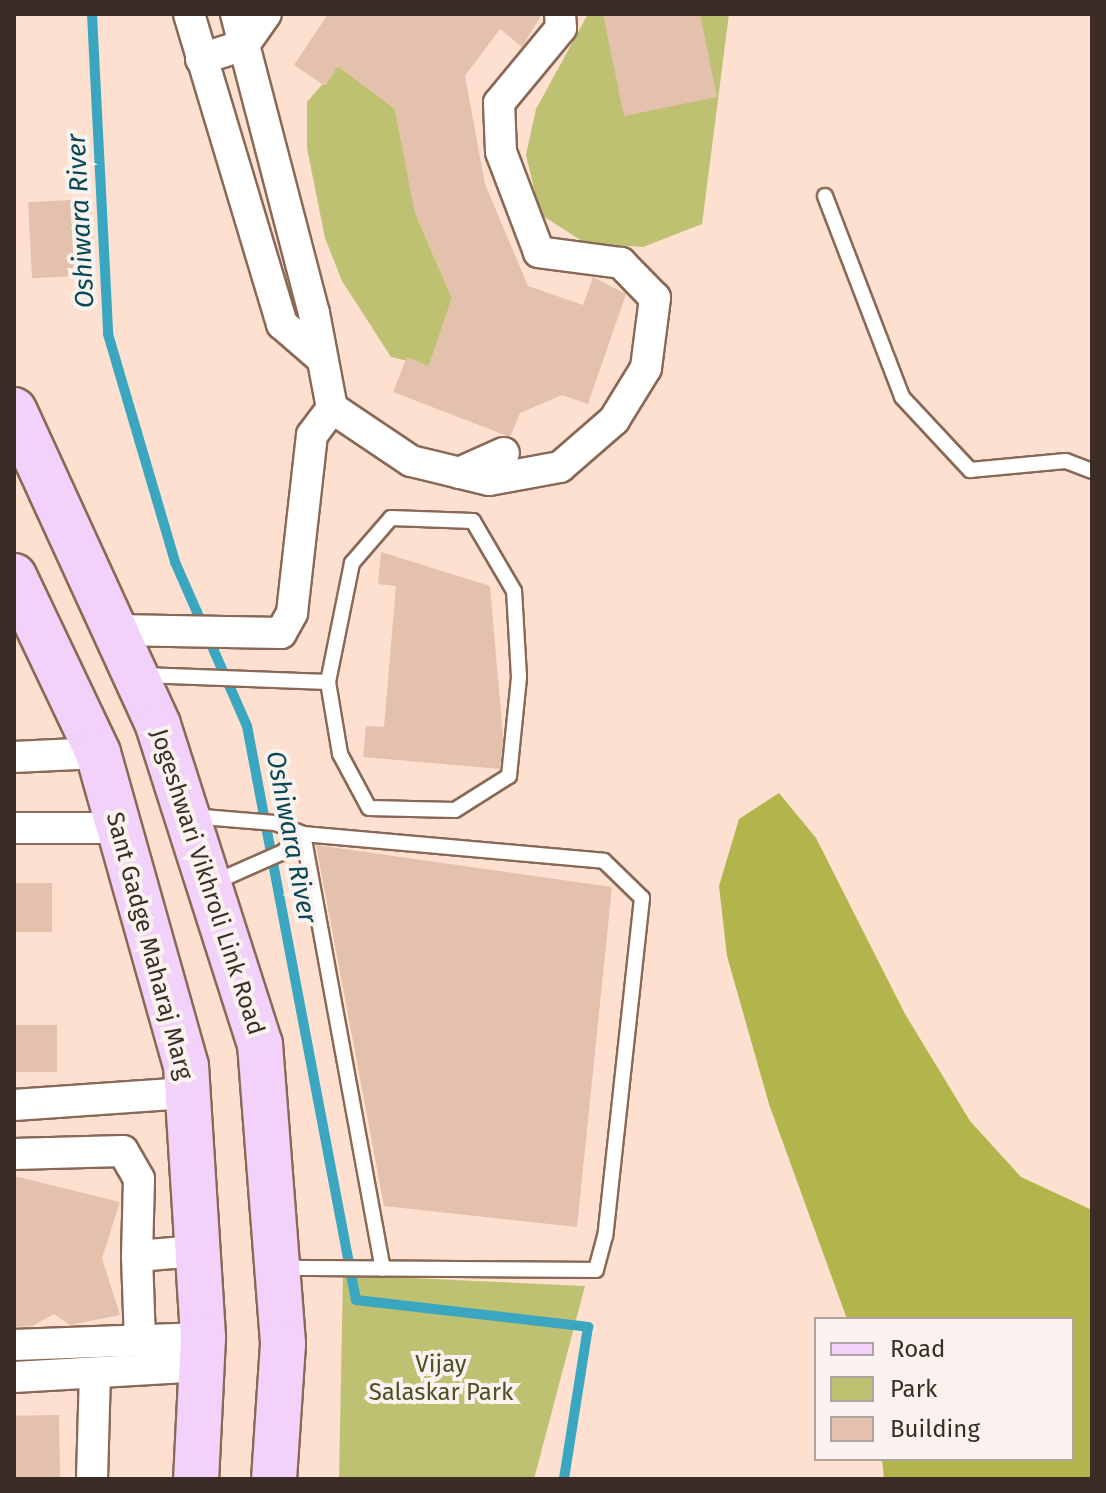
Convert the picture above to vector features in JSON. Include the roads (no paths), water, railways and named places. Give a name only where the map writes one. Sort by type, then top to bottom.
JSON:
[{"type":"main road","name":"Jogeshwari Vikhroli Link Road","points":[[14,410],[135,675],[187,815],[260,1044],[283,1344],[274,1479]]},
{"type":"main road","name":"Sant Gadge Maharaj Marg","points":[[14,576],[98,753],[186,1066],[203,1352],[196,1479]]},
{"type":"street","points":[[189,14],[282,324],[320,357]]},
{"type":"street","points":[[236,14],[332,408],[411,461],[489,480],[560,467],[614,420],[646,368],[655,298],[621,263],[539,252],[501,152],[499,103],[561,28],[560,14]]},
{"type":"street","points":[[201,59],[244,45],[266,14]]},
{"type":"street","points":[[115,630],[275,634],[290,621],[312,435],[332,408]]},
{"type":"street","points":[[459,473],[504,453]]},
{"type":"street","points":[[14,757],[98,753]]},
{"type":"street","points":[[14,828],[119,828]]},
{"type":"street","points":[[14,1105],[187,1093]]},
{"type":"street","points":[[14,1154],[123,1151],[139,1179],[137,1256],[140,1341]]},
{"type":"street","points":[[137,1256],[197,1251]]},
{"type":"street","points":[[14,1345],[140,1341],[203,1352]]},
{"type":"street","points":[[14,1377],[95,1374],[203,1352]]},
{"type":"street","points":[[92,1479],[95,1374]]},
{"type":"lane","points":[[825,196],[902,397],[970,470],[1066,461],[1092,471]]},
{"type":"lane","points":[[391,518],[473,521],[514,591],[519,677],[509,776],[455,810],[369,808],[340,754],[328,682],[352,563],[391,518]]},
{"type":"lane","points":[[135,675],[328,682]]},
{"type":"lane","points":[[187,815],[263,822],[303,834],[604,861],[642,898],[605,1236],[596,1270],[277,1268]]},
{"type":"lane","points":[[209,885],[272,857],[303,834]]},
{"type":"lane","points":[[303,834],[383,1269]]},
{"type":"waterway","name":"Oshiwara River","points":[[92,14],[108,334],[175,562],[247,726],[356,1300],[588,1327],[564,1479]]},
{"type":"park label","name":"Vijay Salaskar Park","points":[[441,1379]]}]
